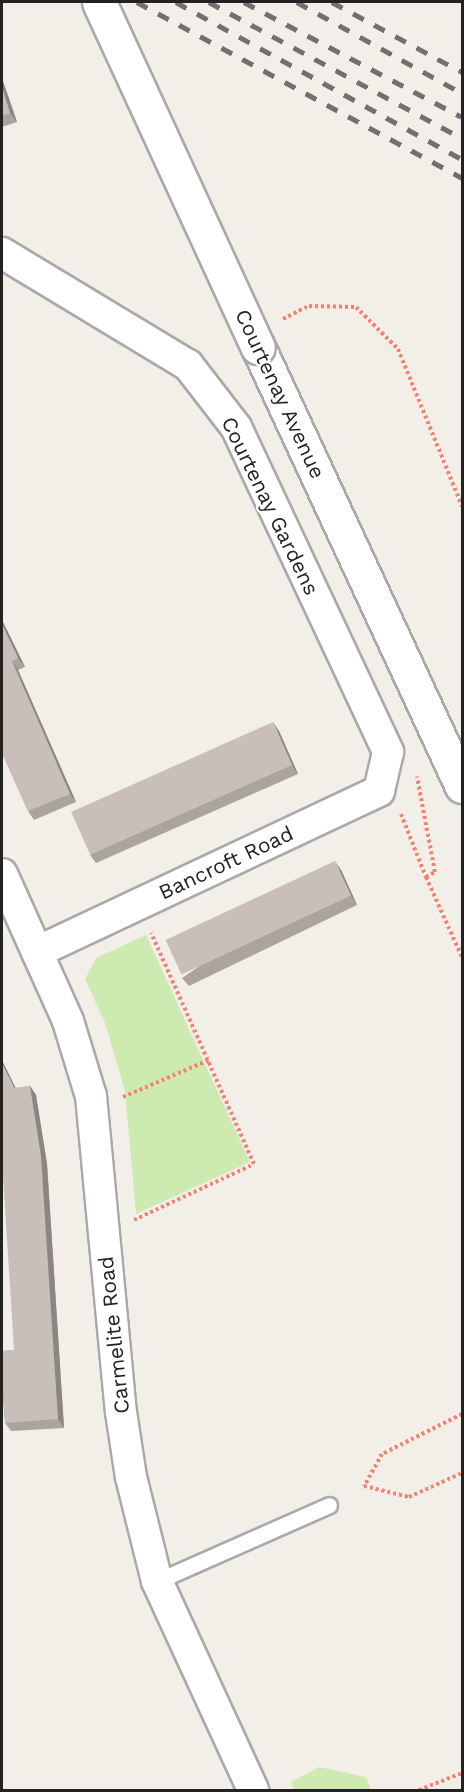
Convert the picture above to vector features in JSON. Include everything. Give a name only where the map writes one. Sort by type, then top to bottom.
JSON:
[{"type":"street","name":"Courtenay Avenue","points":[[99,2],[266,336],[462,786]]},
{"type":"street","name":"Courtenay Gardens","points":[[2,253],[188,365],[229,418],[386,762]]},
{"type":"street","name":"Bancroft Road","points":[[37,952],[379,791],[386,762]]},
{"type":"street","name":"Carmelite Road","points":[[2,873],[68,1021],[92,1110],[121,1412],[131,1477],[157,1581],[253,1791]]},
{"type":"lane","points":[[157,1581],[329,1505]]},
{"type":"path","points":[[266,336],[309,306],[356,307],[398,349],[462,506]]},
{"type":"path","points":[[386,762],[426,877],[462,957]]},
{"type":"path","points":[[416,769],[435,872],[426,877]]},
{"type":"path","points":[[104,1234],[254,1164],[138,905]]},
{"type":"path","points":[[92,1110],[209,1060]]},
{"type":"path","points":[[462,1414],[382,1454],[364,1486],[409,1497],[462,1473]]},
{"type":"path","points":[[420,1791],[462,1773]]},
{"type":"green space","points":[[146,935],[250,1162],[136,1214],[125,1091],[105,1023],[85,979],[96,958]]},
{"type":"green space","points":[[319,1767],[366,1777],[371,1790],[294,1790],[291,1782]]},
{"type":"building","points":[[2,87],[10,113],[2,116]]},
{"type":"building","points":[[2,624],[18,658],[12,661],[70,794],[28,811],[2,753]]},
{"type":"building","points":[[273,722],[292,765],[90,855],[71,812]]},
{"type":"building","points":[[335,861],[351,895],[182,974],[166,940]]},
{"type":"building","points":[[2,1064],[14,1088],[30,1086],[41,1156],[58,1419],[5,1423],[2,1351],[14,1350],[2,1161]]},
{"type":"railway","points":[[137,2],[462,178]]},
{"type":"railway","points":[[176,2],[462,159]]},
{"type":"railway","points":[[209,2],[462,138]]},
{"type":"railway","points":[[244,2],[462,117]]},
{"type":"railway","points":[[297,2],[462,93]]},
{"type":"railway","points":[[332,2],[462,72]]}]
